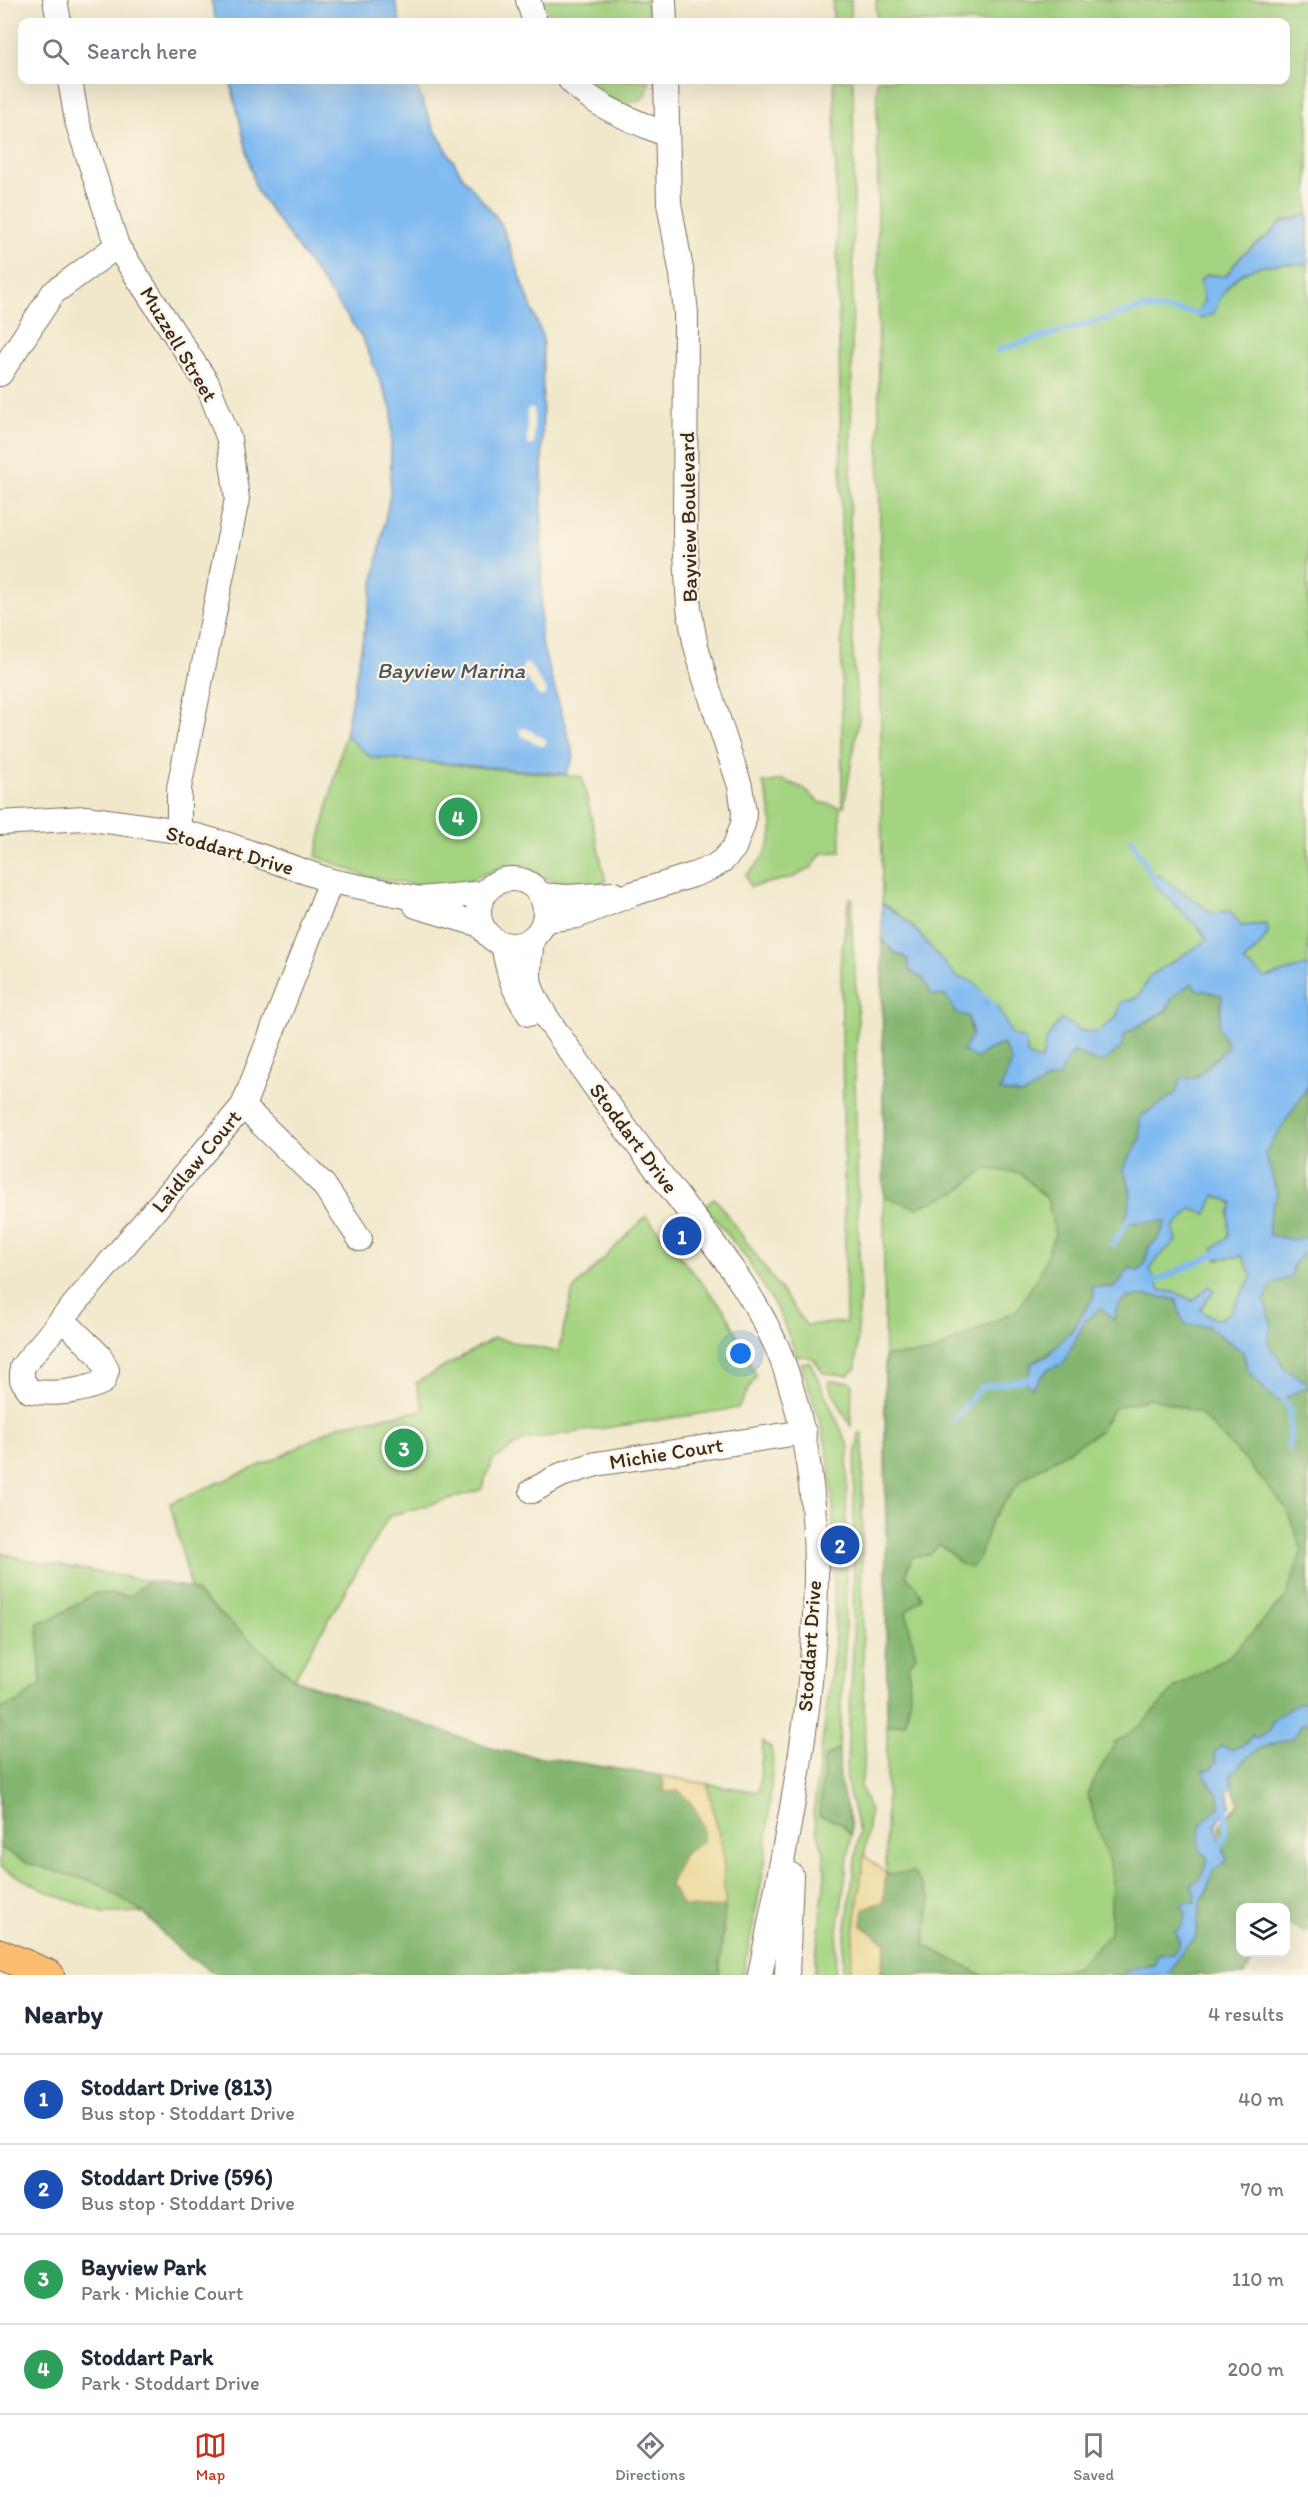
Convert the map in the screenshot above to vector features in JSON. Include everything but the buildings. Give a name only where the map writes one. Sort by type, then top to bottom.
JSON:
[{"type":"main road","points":[[0,1954],[49,1975]]},
{"type":"street","points":[[55,0],[58,18]]},
{"type":"street","points":[[528,0],[534,18]]},
{"type":"street","points":[[664,0],[665,18]]},
{"type":"street","name":"Muzzell Street","points":[[71,84],[77,121],[117,246],[207,383],[229,439],[237,499],[179,788],[179,831]]},
{"type":"street","points":[[575,84],[609,110],[667,135]]},
{"type":"street","name":"Bayview Boulevard","points":[[538,929],[632,894],[693,875],[722,861],[729,855],[740,838],[744,812],[740,786],[695,642],[689,608],[685,534],[686,313],[682,274],[669,203],[666,84]]},
{"type":"street","points":[[0,374],[53,293],[117,246]]},
{"type":"street","name":"Stoddart Drive","points":[[0,822],[85,818],[179,831],[226,844],[331,881],[420,899],[484,893]]},
{"type":"street","points":[[506,879],[520,879],[532,885],[541,895],[545,907],[538,929],[513,945],[503,944],[490,937],[481,925],[479,914],[484,893],[494,884],[506,879]]},
{"type":"street","name":"Laidlaw Court","points":[[62,1319],[243,1106],[331,881]]},
{"type":"street","name":"Stoddart Drive","points":[[387,892],[423,910],[469,920],[481,925]]},
{"type":"street","name":"Bayview Boulevard","points":[[541,895],[567,897],[632,894]]},
{"type":"street","name":"Stoddart Drive","points":[[538,929],[530,983],[559,1038],[747,1290],[784,1366],[804,1432],[813,1505],[815,1576],[813,1645],[794,1795],[760,1975]]},
{"type":"street","name":"Stoddart Drive","points":[[503,944],[508,975],[517,996],[551,1044],[578,1061]]},
{"type":"street","points":[[243,1106],[323,1184],[360,1239]]},
{"type":"street","name":"Michie Court","points":[[532,1491],[561,1475],[596,1464],[804,1432]]},
{"type":"street","name":"Stoddart Drive","points":[[787,1975],[794,1795]]},
{"type":"green space","points":[[538,0],[647,0],[648,18],[545,18]]},
{"type":"green space","points":[[833,0],[851,0],[851,18],[833,18]]},
{"type":"green space","points":[[876,0],[1308,0],[1308,215],[1281,222],[1270,234],[1240,257],[1226,276],[1207,275],[1204,291],[1207,304],[1214,313],[1229,284],[1250,269],[1276,264],[1308,264],[1308,965],[1266,978],[1243,962],[1258,948],[1268,933],[1267,924],[1241,926],[1212,913],[1157,874],[1208,940],[1150,976],[1138,997],[1120,1003],[1118,1014],[1097,1034],[1079,1030],[1066,1021],[1060,1020],[1046,1040],[1042,1060],[1028,1056],[1012,1035],[998,1006],[973,993],[908,922],[882,903],[877,84],[1290,84],[1290,18],[877,18]]},
{"type":"green space","points":[[590,84],[648,84],[647,91],[640,101],[618,104]]},
{"type":"green space","points":[[834,84],[853,84],[850,538],[853,655],[859,718],[844,807],[842,806],[841,449]]},
{"type":"green space","points":[[345,735],[371,757],[582,777],[606,882],[582,885],[548,879],[525,867],[504,865],[448,891],[365,876],[316,856]]},
{"type":"green space","points":[[783,780],[803,788],[819,802],[840,807],[841,852],[822,853],[811,868],[794,877],[750,887],[746,875],[765,854],[772,833],[770,810],[763,783]]},
{"type":"green space","points":[[849,898],[853,899],[851,917],[858,1021],[855,1074],[860,1289],[856,1368],[848,1375],[823,1373],[810,1357],[797,1357],[780,1314],[747,1259],[705,1206],[715,1198],[806,1325],[846,1322],[841,958]]},
{"type":"green space","points":[[882,939],[1005,1077],[1124,1034],[1191,982],[1101,1286],[1032,1387],[1074,1340],[1308,1386],[1308,1701],[1230,1750],[1221,1746],[1126,1975],[880,1975],[886,1943],[876,1937],[886,1874],[887,1726]]},
{"type":"green space","points":[[882,939],[893,953],[908,959],[910,971],[923,978],[932,995],[947,996],[956,1012],[968,1016],[976,1058],[1003,1044],[1012,1062],[1000,1091],[1023,1095],[1049,1079],[1059,1076],[1067,1060],[1075,1052],[1122,1047],[1124,1034],[1167,1011],[1173,996],[1192,983],[1196,989],[1222,995],[1219,1027],[1228,1047],[1176,1094],[1140,1117],[1140,1140],[1123,1169],[1131,1196],[1124,1223],[1167,1221],[1159,1238],[1149,1247],[1145,1262],[1139,1271],[1129,1268],[1115,1288],[1101,1286],[1072,1330],[1054,1349],[1032,1363],[1032,1387],[1048,1369],[1063,1364],[1085,1321],[1101,1308],[1114,1320],[1117,1307],[1130,1297],[1137,1296],[1177,1300],[1180,1315],[1186,1325],[1207,1326],[1243,1352],[1248,1371],[1269,1394],[1279,1401],[1308,1386],[1308,1701],[1296,1704],[1273,1720],[1269,1731],[1255,1739],[1253,1735],[1244,1745],[1220,1759],[1211,1769],[1203,1771],[1212,1788],[1219,1794],[1221,1807],[1198,1847],[1208,1859],[1194,1904],[1186,1913],[1182,1926],[1175,1932],[1180,1943],[1173,1955],[1158,1954],[1154,1965],[1146,1965],[1127,1975],[1039,1975],[1075,1968],[1110,1934],[1112,1872],[1087,1794],[1115,1743],[1143,1723],[1175,1688],[1229,1656],[1286,1597],[1302,1550],[1286,1508],[1244,1459],[1199,1413],[1152,1398],[1114,1408],[1099,1432],[1020,1481],[991,1521],[979,1558],[971,1568],[961,1564],[939,1545],[930,1554],[912,1557],[906,1575],[916,1586],[922,1598],[906,1612],[916,1656],[909,1665],[910,1701],[905,1723],[887,1726],[885,1356],[931,1353],[1017,1310],[1039,1275],[1055,1234],[1047,1199],[1020,1173],[985,1169],[958,1191],[917,1208],[884,1196]]},
{"type":"green space","points":[[1308,1086],[1308,1237],[1293,1240],[1268,1235],[1269,1218],[1277,1193],[1265,1153]]},
{"type":"green space","points":[[1215,1195],[1233,1203],[1229,1214],[1229,1236],[1217,1259],[1242,1256],[1252,1276],[1230,1313],[1217,1320],[1200,1310],[1214,1290],[1194,1301],[1177,1293],[1160,1290],[1149,1269],[1164,1251],[1177,1241],[1173,1229],[1192,1209]]},
{"type":"green space","points":[[646,1216],[726,1312],[756,1376],[738,1408],[524,1440],[493,1460],[481,1490],[389,1516],[294,1679],[191,1588],[170,1503],[280,1457],[339,1425],[424,1410],[416,1383],[494,1338],[558,1352],[573,1290]]},
{"type":"green space","points":[[1308,1250],[1308,1383],[1285,1369],[1266,1341],[1272,1325],[1264,1301],[1272,1283],[1291,1277],[1294,1263]]},
{"type":"green space","points":[[808,1362],[811,1364],[849,1447],[845,1646],[839,1749],[825,1757],[819,1815],[840,1822],[851,1835],[836,1946],[835,1975],[814,1975],[825,1876],[824,1853],[813,1815],[835,1644],[833,1507],[828,1455],[822,1428],[801,1364]]},
{"type":"green space","points":[[829,1381],[852,1384],[851,1427],[828,1383]]},
{"type":"green space","points":[[859,1434],[863,1434],[862,1578],[865,1754],[861,1787],[870,1812],[851,1975],[843,1975],[843,1949],[859,1832],[846,1781],[853,1652],[854,1471]]},
{"type":"green space","points":[[0,1552],[23,1559],[149,1581],[129,1596],[96,1593],[52,1619],[38,1622],[41,1684],[19,1702],[0,1709]]},
{"type":"green space","points":[[149,1581],[191,1588],[294,1679],[497,1750],[662,1776],[665,1791],[679,1791],[694,1807],[700,1819],[703,1841],[683,1856],[702,1908],[725,1907],[719,1975],[218,1975],[190,1958],[173,1944],[144,1913],[98,1883],[27,1863],[0,1847],[0,1709],[19,1702],[41,1684],[38,1622],[52,1619],[96,1593],[129,1596]]},
{"type":"green space","points":[[1308,1723],[1308,1932],[1290,1925],[1290,1903],[1236,1903],[1236,1957],[1254,1957],[1245,1975],[1168,1975],[1183,1950],[1195,1939],[1201,1900],[1207,1893],[1213,1870],[1227,1861],[1219,1826],[1239,1804],[1232,1787],[1232,1773],[1258,1750],[1292,1739],[1302,1724]]},
{"type":"green space","points":[[763,1741],[771,1748],[773,1760],[765,1863],[743,1975],[719,1975],[725,1907],[723,1851],[707,1784],[759,1792]]},
{"type":"green space","points":[[839,1749],[840,1783],[851,1824],[851,1835],[840,1822],[819,1816],[825,1757]]},
{"type":"green space","points":[[0,1847],[27,1863],[98,1883],[144,1913],[103,1913],[47,1892],[0,1867]]},
{"type":"green space","points":[[913,1872],[931,1900],[924,1945],[982,1975],[881,1975],[886,1943],[862,1926],[864,1908],[883,1902],[886,1874]]},
{"type":"sand","points":[[662,1776],[707,1784],[723,1851],[725,1907],[683,1906],[670,1885],[683,1855],[703,1841],[703,1833],[694,1807],[679,1791],[665,1792]]},
{"type":"sand","points":[[864,1855],[886,1874],[883,1902],[864,1908],[862,1926],[886,1943],[880,1975],[851,1975]]},
{"type":"water","points":[[211,0],[395,0],[399,18],[215,18]]},
{"type":"water","name":"Bayview Marina","points":[[231,84],[416,84],[433,127],[463,177],[501,223],[543,339],[541,641],[574,756],[566,774],[371,757],[345,735],[390,494],[392,410],[362,337],[256,190]]},
{"type":"water","points":[[1308,215],[1308,264],[1276,264],[1250,270],[1229,285],[1214,313],[1201,319],[1196,314],[1204,301],[1200,280],[1207,275],[1226,276],[1240,257],[1270,234],[1281,222]]},
{"type":"water","points":[[1157,874],[1212,913],[1230,911],[1241,926],[1267,924],[1268,933],[1258,948],[1243,962],[1266,978],[1308,965],[1308,1086],[1265,1153],[1277,1193],[1269,1218],[1269,1235],[1293,1240],[1308,1237],[1308,1250],[1294,1263],[1291,1277],[1272,1284],[1264,1301],[1272,1325],[1267,1341],[1285,1369],[1308,1383],[1308,1386],[1279,1401],[1269,1394],[1248,1371],[1243,1352],[1207,1326],[1186,1325],[1180,1315],[1177,1300],[1154,1296],[1129,1297],[1117,1307],[1114,1320],[1101,1308],[1085,1321],[1063,1364],[1048,1369],[1032,1388],[1027,1383],[1032,1363],[1048,1356],[1071,1332],[1094,1297],[1092,1287],[1115,1288],[1129,1268],[1139,1271],[1145,1262],[1149,1247],[1159,1238],[1166,1221],[1124,1223],[1131,1196],[1123,1169],[1140,1140],[1140,1117],[1175,1094],[1181,1078],[1196,1078],[1228,1047],[1219,1027],[1222,995],[1196,989],[1192,983],[1173,996],[1166,1010],[1124,1034],[1122,1047],[1101,1063],[1074,1052],[1067,1060],[1060,1076],[1049,1079],[1023,1095],[1000,1091],[1012,1062],[1003,1044],[976,1058],[963,1051],[973,1033],[968,1016],[956,1013],[946,996],[932,995],[923,978],[910,971],[908,959],[891,949],[883,937],[882,903],[908,922],[958,978],[973,982],[982,993],[986,1003],[998,1006],[1012,1035],[1025,1039],[1028,1056],[1042,1060],[1046,1040],[1060,1020],[1066,1021],[1079,1030],[1097,1033],[1118,1015],[1120,1003],[1138,997],[1150,976],[1207,940],[1202,931],[1155,886]],"holes":[[[1215,1195],[1233,1203],[1229,1214],[1229,1236],[1213,1248],[1217,1259],[1242,1256],[1252,1276],[1230,1313],[1217,1320],[1200,1310],[1214,1290],[1209,1286],[1193,1301],[1177,1293],[1160,1290],[1150,1269],[1164,1251],[1177,1241],[1173,1228],[1192,1209],[1207,1214]]]},
{"type":"water","points":[[1308,1701],[1308,1723],[1302,1724],[1292,1739],[1258,1750],[1232,1773],[1232,1787],[1227,1791],[1231,1805],[1215,1825],[1227,1861],[1213,1870],[1201,1901],[1195,1939],[1183,1950],[1168,1975],[1126,1975],[1126,1970],[1154,1965],[1158,1954],[1173,1954],[1180,1943],[1175,1932],[1182,1926],[1186,1913],[1182,1906],[1187,1901],[1194,1903],[1195,1895],[1191,1884],[1200,1879],[1208,1859],[1198,1847],[1199,1833],[1205,1819],[1220,1807],[1219,1794],[1212,1788],[1203,1771],[1211,1769],[1216,1762],[1214,1753],[1221,1746],[1231,1750],[1248,1743],[1252,1734],[1255,1739],[1269,1731],[1273,1720],[1296,1704]]},
{"type":"pier","points":[[527,409],[534,409],[534,445],[527,445]]},
{"type":"pier","points":[[524,664],[530,665],[546,690],[546,694],[542,697],[538,695],[521,671]]},
{"type":"pier","points":[[526,728],[547,740],[543,747],[522,736],[519,729]]},
{"type":"waterway","points":[[998,350],[1142,308],[1205,313]]},
{"type":"waterway","points":[[1131,839],[1153,878],[1162,885]]},
{"type":"waterway","points":[[979,994],[989,1000],[994,1010]]},
{"type":"waterway","points":[[1113,1245],[1130,1217]]},
{"type":"waterway","points":[[1150,1284],[1222,1251]]},
{"type":"waterway","points":[[953,1421],[981,1387],[1034,1378]]},
{"type":"waterway","points":[[1280,1393],[1290,1411],[1289,1449]]},
{"type":"waterway","points":[[1219,1850],[1226,1833],[1226,1805]]},
{"type":"place","name":"Stoddart Park","points":[[458,817]]},
{"type":"place","name":"Stoddart Drive (813)","points":[[682,1236]]},
{"type":"place","name":"Bayview Park","points":[[404,1448]]},
{"type":"place","name":"Stoddart Drive (596)","points":[[840,1545]]}]
